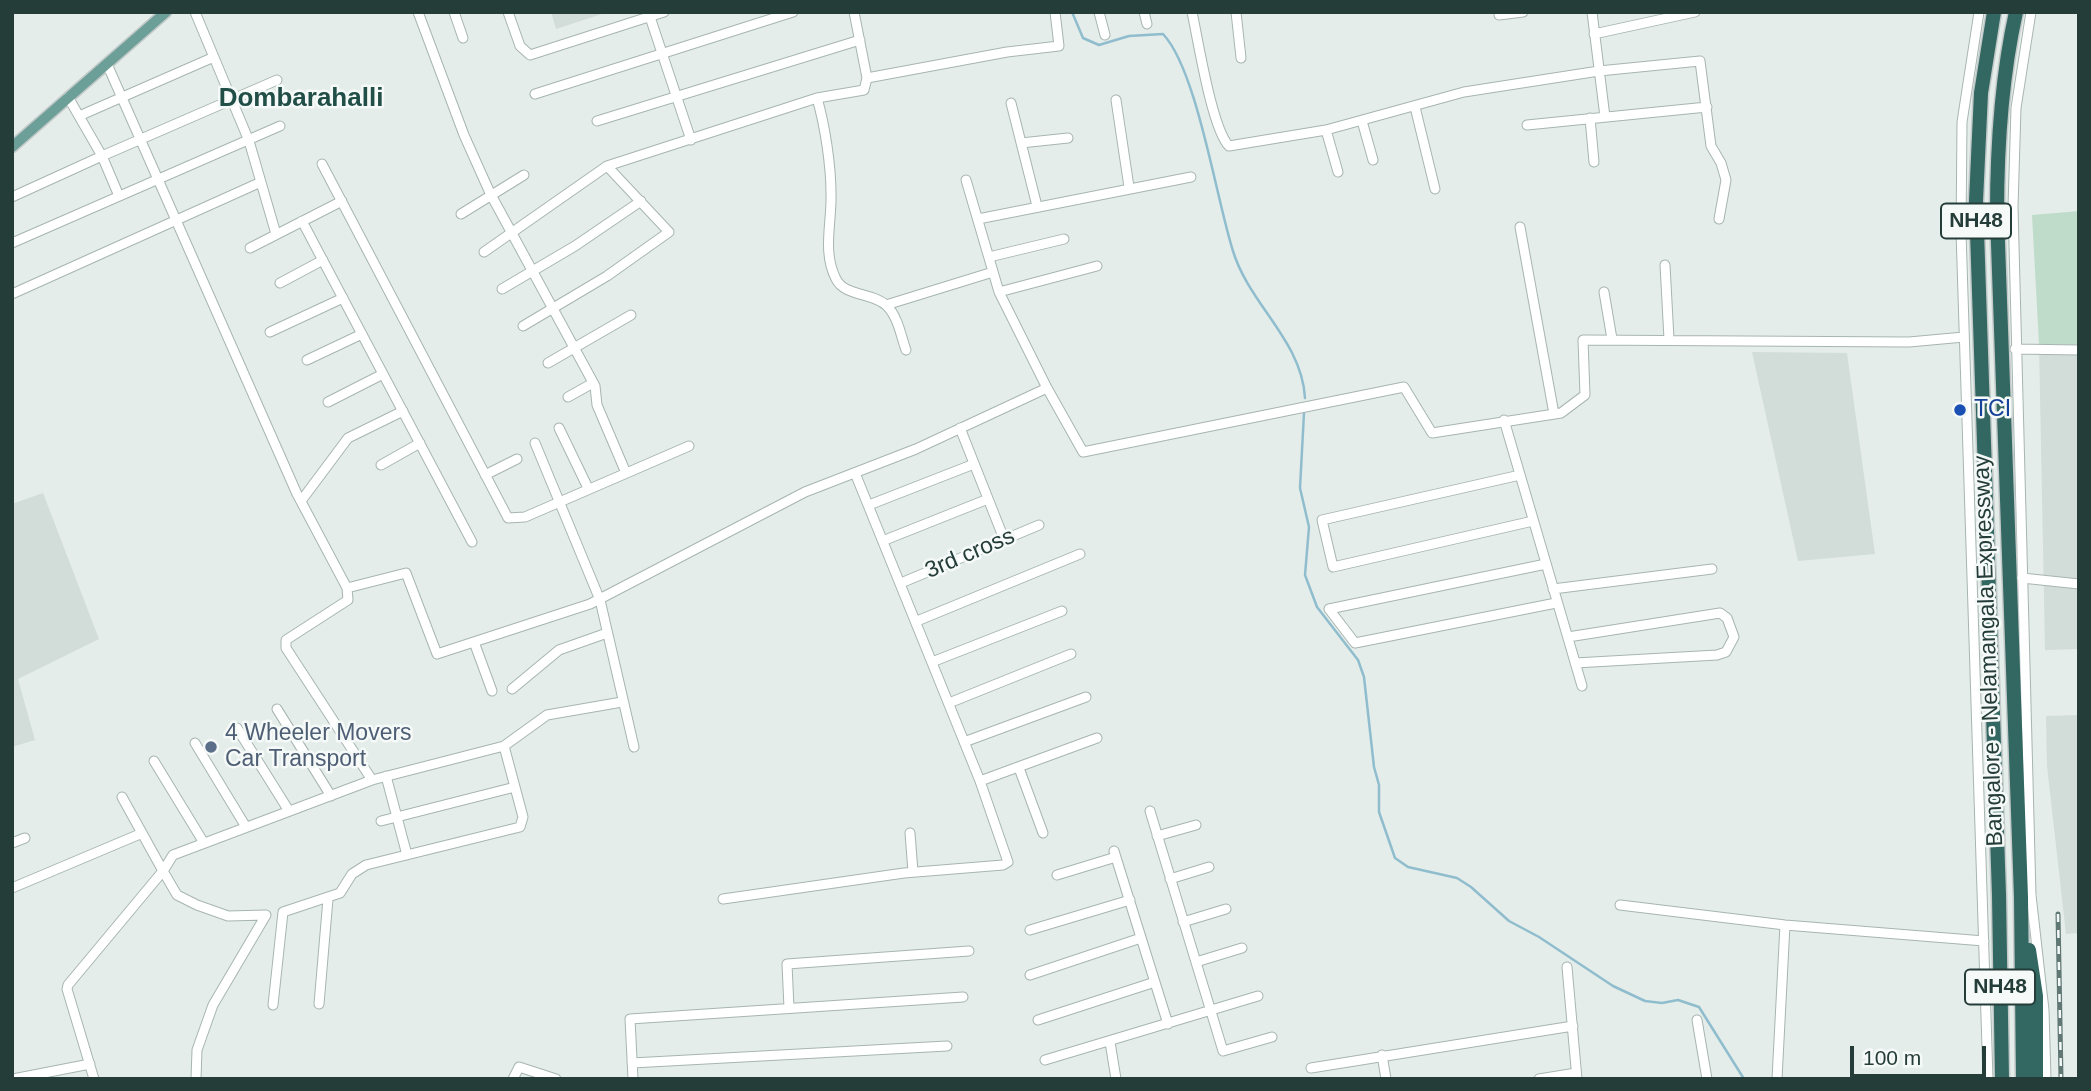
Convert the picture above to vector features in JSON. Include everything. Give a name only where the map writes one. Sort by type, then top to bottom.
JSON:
[{"type":"highway","name":"Bangalore - Nelamangala Expressway","points":[[1989,14],[1981,93],[1976,201],[1999,895],[2001,1079]]},
{"type":"highway","name":"Bangalore - Nelamangala Expressway","points":[[2015,18],[1999,116],[1997,202],[2021,897],[2023,1079]]},
{"type":"highway","points":[[2021,897],[2036,996],[2036,1079]]},
{"type":"main road","points":[[14,140],[166,12]]},
{"type":"street","points":[[194,12],[249,141],[276,234]]},
{"type":"street","points":[[418,12],[464,135],[490,193],[593,383],[597,405],[626,473]]},
{"type":"street","points":[[454,12],[463,38]]},
{"type":"street","points":[[508,12],[520,46],[530,55],[664,12]]},
{"type":"street","points":[[536,94],[793,12]]},
{"type":"street","points":[[484,252],[607,166],[817,98],[838,92],[859,93],[864,90],[867,78],[854,12]]},
{"type":"street","points":[[867,78],[1007,52],[1059,46],[1055,12]]},
{"type":"street","points":[[1099,12],[1105,35]]},
{"type":"street","points":[[1144,12],[1147,24]]},
{"type":"street","points":[[1192,12],[1215,115],[1224,141],[1229,146],[1326,130],[1464,92],[1599,71],[1700,61],[1711,146],[1721,163],[1726,180],[1719,219]]},
{"type":"street","points":[[1236,12],[1241,58]]},
{"type":"street","points":[[1499,15],[1523,12]]},
{"type":"street","points":[[1592,12],[1605,117]]},
{"type":"street","points":[[1594,34],[1695,12]]},
{"type":"street","points":[[2031,12],[2016,108],[2013,207],[2031,895],[2044,1010],[2046,1079]]},
{"type":"street","points":[[1988,1079],[1964,337],[1962,122],[1989,14]]},
{"type":"street","points":[[650,17],[691,140]]},
{"type":"street","points":[[597,121],[860,40]]},
{"type":"street","points":[[79,116],[214,57]]},
{"type":"street","points":[[107,64],[301,501],[348,588],[348,600],[338,610],[286,640],[286,648],[372,780]]},
{"type":"street","points":[[12,197],[140,137],[277,80]]},
{"type":"street","points":[[68,97],[102,156],[119,196]]},
{"type":"street","points":[[817,98],[830,177],[828,241],[836,281],[846,290],[868,295],[886,305],[895,317],[906,350]]},
{"type":"street","points":[[1116,100],[1129,187]]},
{"type":"street","points":[[1012,103],[1037,206]]},
{"type":"street","points":[[1415,107],[1435,189]]},
{"type":"street","points":[[1527,125],[1707,107]]},
{"type":"street","points":[[1590,118],[1594,162]]},
{"type":"street","points":[[1362,121],[1373,160]]},
{"type":"street","points":[[12,243],[280,126]]},
{"type":"street","points":[[1326,130],[1338,172]]},
{"type":"street","points":[[1021,143],[1068,138]]},
{"type":"street","points":[[322,164],[508,518],[525,517],[689,446]]},
{"type":"street","points":[[523,326],[553,310],[669,232],[607,166]]},
{"type":"street","points":[[461,214],[490,193],[524,175]]},
{"type":"street","points":[[978,219],[1129,187],[1191,177]]},
{"type":"street","points":[[966,180],[999,292],[1046,388],[1083,452],[1404,387],[1432,433],[1554,414],[1585,395],[1583,340],[1898,342],[1964,337]]},
{"type":"street","points":[[12,294],[261,182]]},
{"type":"street","points":[[250,248],[342,201]]},
{"type":"street","points":[[502,289],[640,201]]},
{"type":"street","points":[[302,221],[472,542]]},
{"type":"street","points":[[1520,227],[1554,414]]},
{"type":"street","points":[[989,257],[1064,239]]},
{"type":"street","points":[[280,283],[323,260]]},
{"type":"street","points":[[999,292],[1097,265]]},
{"type":"street","points":[[1665,265],[1669,340]]},
{"type":"street","points":[[886,305],[993,272]]},
{"type":"street","points":[[1604,292],[1612,339]]},
{"type":"street","points":[[270,332],[343,298]]},
{"type":"street","points":[[548,363],[631,315]]},
{"type":"street","points":[[307,360],[362,334]]},
{"type":"street","points":[[2015,349],[2079,350]]},
{"type":"street","points":[[328,402],[383,374]]},
{"type":"street","points":[[568,397],[593,383]]},
{"type":"street","points":[[348,588],[407,573],[437,654],[600,600],[805,492],[960,428],[1046,388]]},
{"type":"street","points":[[301,501],[348,438],[403,411]]},
{"type":"street","points":[[1504,420],[1582,686]]},
{"type":"street","points":[[559,428],[588,488]]},
{"type":"street","points":[[960,428],[1004,539]]},
{"type":"street","points":[[381,466],[420,443]]},
{"type":"street","points":[[535,443],[600,600],[634,747]]},
{"type":"street","points":[[485,475],[517,459]]},
{"type":"street","points":[[869,505],[974,464]]},
{"type":"street","points":[[723,899],[913,872],[1003,865],[1008,862],[980,781],[885,540],[855,473]]},
{"type":"street","points":[[1520,475],[1322,520],[1333,567],[1533,521]]},
{"type":"street","points":[[885,540],[988,499]]},
{"type":"street","name":"3rd cross","points":[[901,583],[1039,526]]},
{"type":"street","points":[[917,621],[1080,554]]},
{"type":"street","points":[[1546,564],[1329,609],[1355,643],[1556,603]]},
{"type":"street","points":[[1553,589],[1712,569]]},
{"type":"street","points":[[2022,578],[2079,583]]},
{"type":"street","points":[[932,662],[1062,611]]},
{"type":"street","points":[[1568,637],[1710,613],[1720,613],[1732,628],[1731,645],[1727,652],[1717,655],[1575,663]]},
{"type":"street","points":[[512,690],[559,650],[607,633]]},
{"type":"street","points":[[474,642],[492,691]]},
{"type":"street","points":[[948,703],[1071,654]]},
{"type":"street","points":[[964,742],[1086,697]]},
{"type":"street","points":[[94,1079],[68,985],[163,871],[168,858],[372,780],[504,746],[547,715],[622,702]]},
{"type":"street","points":[[277,709],[331,796]]},
{"type":"street","points":[[237,729],[289,811]]},
{"type":"street","points":[[980,781],[1097,738]]},
{"type":"street","points":[[195,743],[246,827]]},
{"type":"street","points":[[273,1005],[283,912],[340,893],[352,874],[366,865],[520,827],[523,817],[504,746]]},
{"type":"street","points":[[154,761],[204,843]]},
{"type":"street","points":[[1020,768],[1043,833]]},
{"type":"street","points":[[386,776],[407,855]]},
{"type":"street","points":[[381,821],[515,787]]},
{"type":"street","points":[[121,797],[177,895],[228,916],[265,915],[213,1005],[197,1051],[196,1079]]},
{"type":"street","points":[[1150,811],[1223,1052],[1272,1037]]},
{"type":"street","points":[[1157,836],[1196,825]]},
{"type":"street","points":[[910,833],[913,872]]},
{"type":"street","points":[[12,888],[140,834]]},
{"type":"street","points":[[12,843],[25,838]]},
{"type":"street","points":[[1057,875],[1115,854],[1168,1024]]},
{"type":"street","points":[[1170,879],[1209,867]]},
{"type":"street","points":[[319,1004],[328,899]]},
{"type":"street","points":[[1030,930],[1130,900]]},
{"type":"street","points":[[1620,905],[1785,925],[1984,941]]},
{"type":"street","points":[[1183,922],[1226,909]]},
{"type":"street","points":[[1777,1079],[1785,925]]},
{"type":"street","points":[[1030,975],[1142,938]]},
{"type":"street","points":[[1196,962],[1242,948]]},
{"type":"street","points":[[789,1009],[786,964],[969,951]]},
{"type":"street","points":[[1539,1079],[1576,1076],[1567,967]]},
{"type":"street","points":[[1038,1020],[1155,982]]},
{"type":"street","points":[[1045,1060],[1258,996]]},
{"type":"street","points":[[633,1079],[630,1019],[963,997]]},
{"type":"street","points":[[1697,1020],[1707,1079]]},
{"type":"street","points":[[1311,1068],[1573,1026]]},
{"type":"street","points":[[1110,1042],[1116,1079]]},
{"type":"street","points":[[632,1063],[947,1046]]},
{"type":"street","points":[[1382,1055],[1385,1079]]},
{"type":"street","points":[[13,1079],[90,1064]]},
{"type":"street","points":[[513,1079],[519,1067],[556,1079]]},
{"type":"shaded area","points":[[551,12],[608,12],[556,29]]},
{"type":"shaded area","points":[[2039,344],[2079,344],[2079,649],[2045,650]]},
{"type":"shaded area","points":[[1752,352],[1847,353],[1875,554],[1798,561]]},
{"type":"shaded area","points":[[43,493],[99,639],[18,679],[35,740],[12,747],[12,504]]},
{"type":"shaded area","points":[[2079,715],[2079,933],[2066,934],[2047,766],[2046,716]]},
{"type":"green space","points":[[2079,211],[2079,344],[2039,344],[2032,215]]},
{"type":"waterway","points":[[1072,12],[1083,38],[1099,45],[1129,36],[1163,34],[1175,51],[1196,105],[1233,251],[1251,288],[1295,358],[1302,377],[1305,398]]},
{"type":"waterway","points":[[1304,413],[1300,488],[1309,527],[1305,575],[1317,607],[1358,660],[1364,677],[1374,767],[1379,785],[1379,812],[1395,858],[1408,867],[1457,878],[1509,921],[1539,937],[1613,986],[1645,1001],[1662,1003],[1678,1000],[1699,1007],[1744,1079]]},
{"type":"railway","points":[[2058,914],[2061,1079]]},
{"type":"place","name":"TCI","points":[[1960,410]]},
{"type":"place","name":"4 Wheeler Movers Car Transport","points":[[211,747]]},
{"type":"district","name":"Dombarahalli","points":[[301,99]]}]
